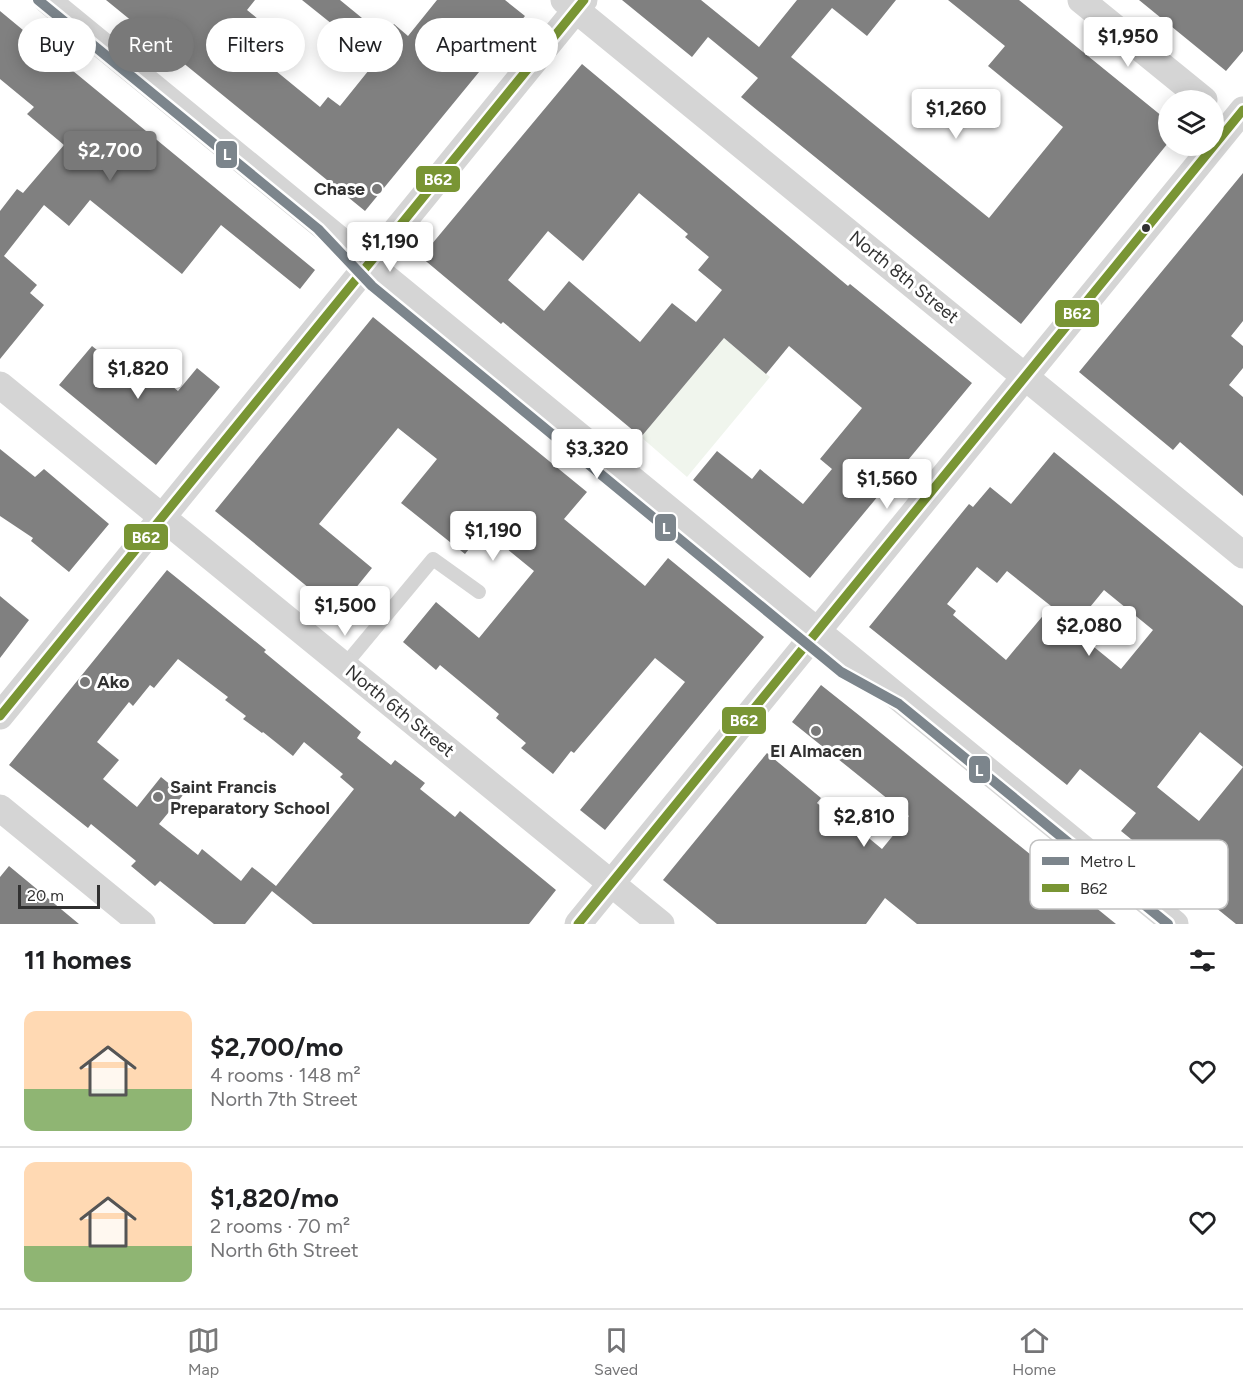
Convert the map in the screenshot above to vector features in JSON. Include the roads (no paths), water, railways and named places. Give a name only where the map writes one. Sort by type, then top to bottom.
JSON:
[{"type":"street","points":[[47,0],[1073,840]]},
{"type":"street","points":[[1081,0],[1191,90]]},
{"type":"street","points":[[0,716],[369,263],[575,3]]},
{"type":"street","name":"North 8th Street","points":[[575,3],[1243,555]]},
{"type":"street","points":[[578,924],[1233,119]]},
{"type":"street","name":"North 6th Street","points":[[0,385],[661,924]]},
{"type":"street","points":[[0,807],[142,924]]},
{"type":"street","points":[[1157,909],[1175,924]]},
{"type":"lane","points":[[344,666],[433,559],[479,592]]},
{"type":"metro line","name":"L","points":[[38,0],[318,229],[372,286],[841,672],[899,704],[1065,840]]},
{"type":"metro line","name":"L","points":[[1150,909],[1168,924]]},
{"type":"place","name":"Chase","points":[[377,189]]},
{"type":"place","name":"Ako","points":[[85,682]]},
{"type":"place","name":"El Almacen","points":[[816,731]]},
{"type":"place","name":"Saint Francis Preparatory School","points":[[158,797]]}]
